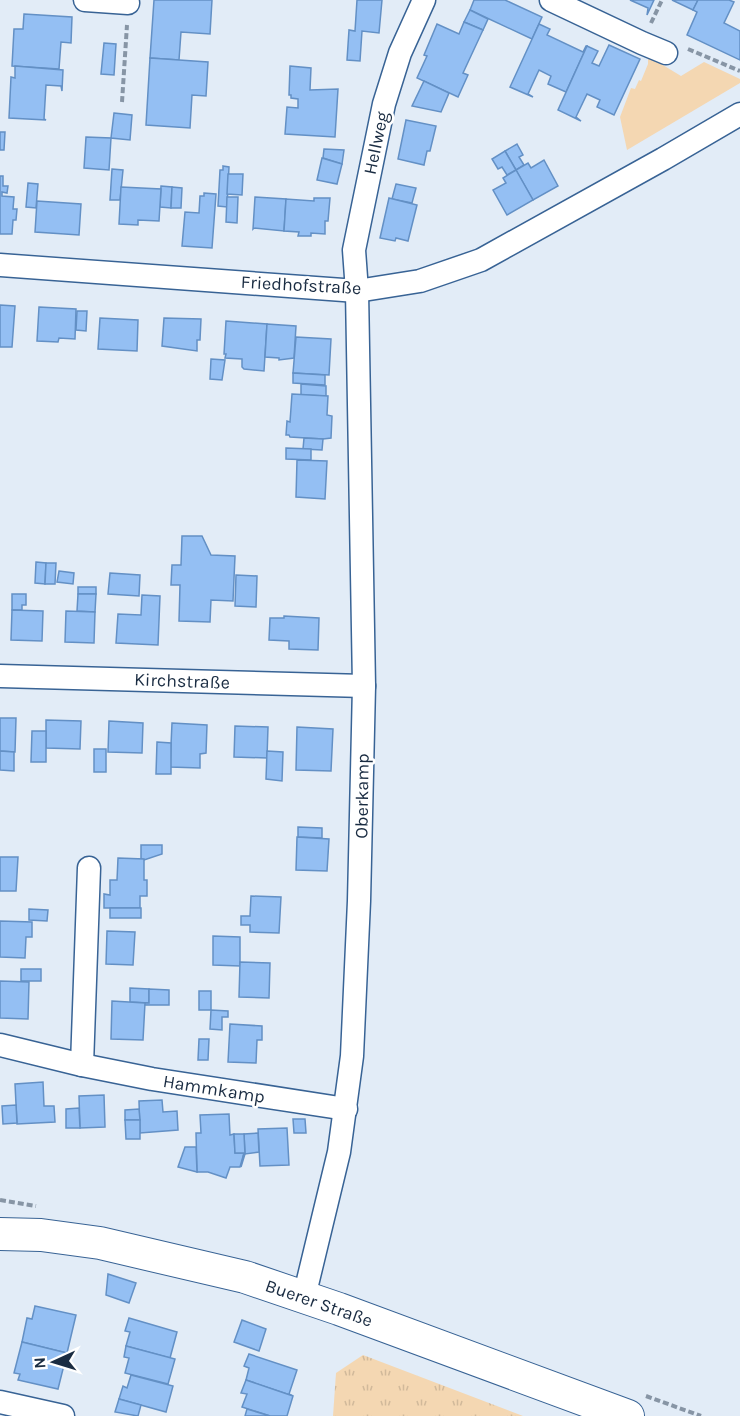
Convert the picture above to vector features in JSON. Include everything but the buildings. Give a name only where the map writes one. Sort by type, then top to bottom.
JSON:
[{"type":"main road","name":"Buerer Straße","points":[[0,1234],[41,1235],[100,1243],[245,1277],[628,1416]]},
{"type":"street","points":[[85,0],[128,3]]},
{"type":"street","name":"Hellweg","points":[[357,291],[354,250],[384,104],[400,53],[423,0]]},
{"type":"street","points":[[551,0],[642,43],[672,49]]},
{"type":"street","name":"Friedhofstraße","points":[[0,265],[357,291],[420,280],[481,260],[740,114]]},
{"type":"street","name":"Oberkamp","points":[[304,1297],[339,1152],[352,1056],[359,901],[364,686],[357,291]]},
{"type":"street","name":"Kirchstraße","points":[[0,676],[364,686]]},
{"type":"street","points":[[82,1065],[89,868]]},
{"type":"street","name":"Hammkamp","points":[[0,1045],[152,1079],[346,1109]]},
{"type":"street","points":[[0,1402],[40,1414],[63,1416]]},
{"type":"path","points":[[122,102],[128,3]]},
{"type":"path","points":[[672,49],[740,71]]},
{"type":"green space","points":[[648,56],[681,76],[704,62],[740,79],[740,83],[627,150],[620,117],[631,88],[635,89],[639,80],[641,81],[648,64]]},
{"type":"green space","points":[[363,1355],[523,1416],[333,1416],[336,1373]]}]
